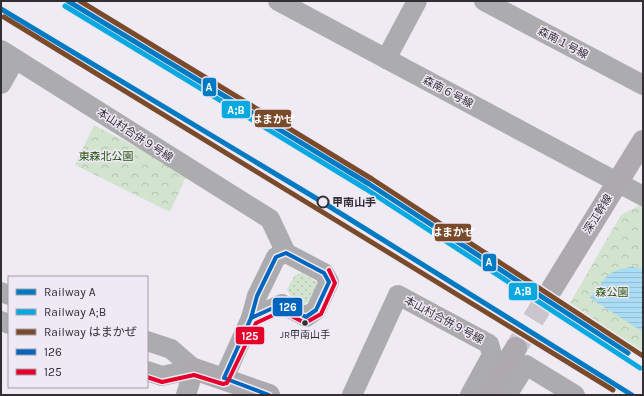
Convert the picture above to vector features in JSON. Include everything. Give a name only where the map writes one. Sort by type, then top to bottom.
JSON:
[{"type":"street","name":"森南６号線","points":[[278,1],[643,196]]},
{"type":"street","points":[[386,59],[417,1]]},
{"type":"street","name":"森南１号線","points":[[484,1],[643,85]]},
{"type":"street","points":[[1,84],[8,55]]},
{"type":"street","name":"本山村合併９号線","points":[[8,55],[270,219],[286,253]]},
{"type":"street","name":"深江幹線","points":[[553,287],[643,141]]},
{"type":"street","points":[[224,378],[251,318],[257,296],[276,258],[286,253],[324,273],[329,282],[316,310],[306,317],[282,304],[251,318]]},
{"type":"street","name":"本山村合併９号線","points":[[352,395],[398,296],[489,344],[492,355],[470,395]]},
{"type":"street","points":[[148,341],[171,349],[194,368],[269,395]]},
{"type":"street","points":[[487,395],[521,356]]},
{"type":"street","points":[[507,395],[521,356]]},
{"type":"street","points":[[521,356],[575,395]]},
{"type":"street","points":[[148,371],[162,376],[194,368]]},
{"type":"street","points":[[186,395],[194,368]]},
{"type":"green space","name":"東森北公園","points":[[94,125],[187,174],[170,212],[75,165]]},
{"type":"green space","name":"森公園","points":[[640,205],[643,207],[643,352],[570,303],[621,215]]},
{"type":"green space","points":[[302,273],[317,282],[318,287],[310,301],[304,304],[290,295],[287,289],[295,275]]},
{"type":"water","points":[[632,267],[643,269],[643,332],[590,298],[611,273],[623,268]]},
{"type":"tunnel","points":[[516,348],[553,287]]},
{"type":"rail line","name":"A","points":[[68,1],[369,184],[628,353]]},
{"type":"rail line","name":"はまかぜ","points":[[80,1],[372,179],[643,356]]},
{"type":"rail line","name":"A;B","points":[[65,6],[366,189],[640,368]]},
{"type":"rail line","name":"A","points":[[1,9],[319,200],[632,395]]},
{"type":"rail line","name":"はまかぜ","points":[[4,17],[613,390]]},
{"type":"transit line","name":"126","points":[[286,253],[324,273],[329,282],[316,310],[306,317],[282,304],[251,318],[257,296],[276,257],[286,253]]},
{"type":"transit line","name":"125","points":[[148,377],[162,382],[194,375],[223,384],[227,383],[256,323],[282,311],[305,323],[321,314],[335,283],[329,270]]},
{"type":"transit line","name":"126","points":[[251,318],[224,378],[269,395]]},
{"type":"place","name":"甲南山手","points":[[323,202]]},
{"type":"place","name":"JR甲南山手","points":[[305,323]]}]
